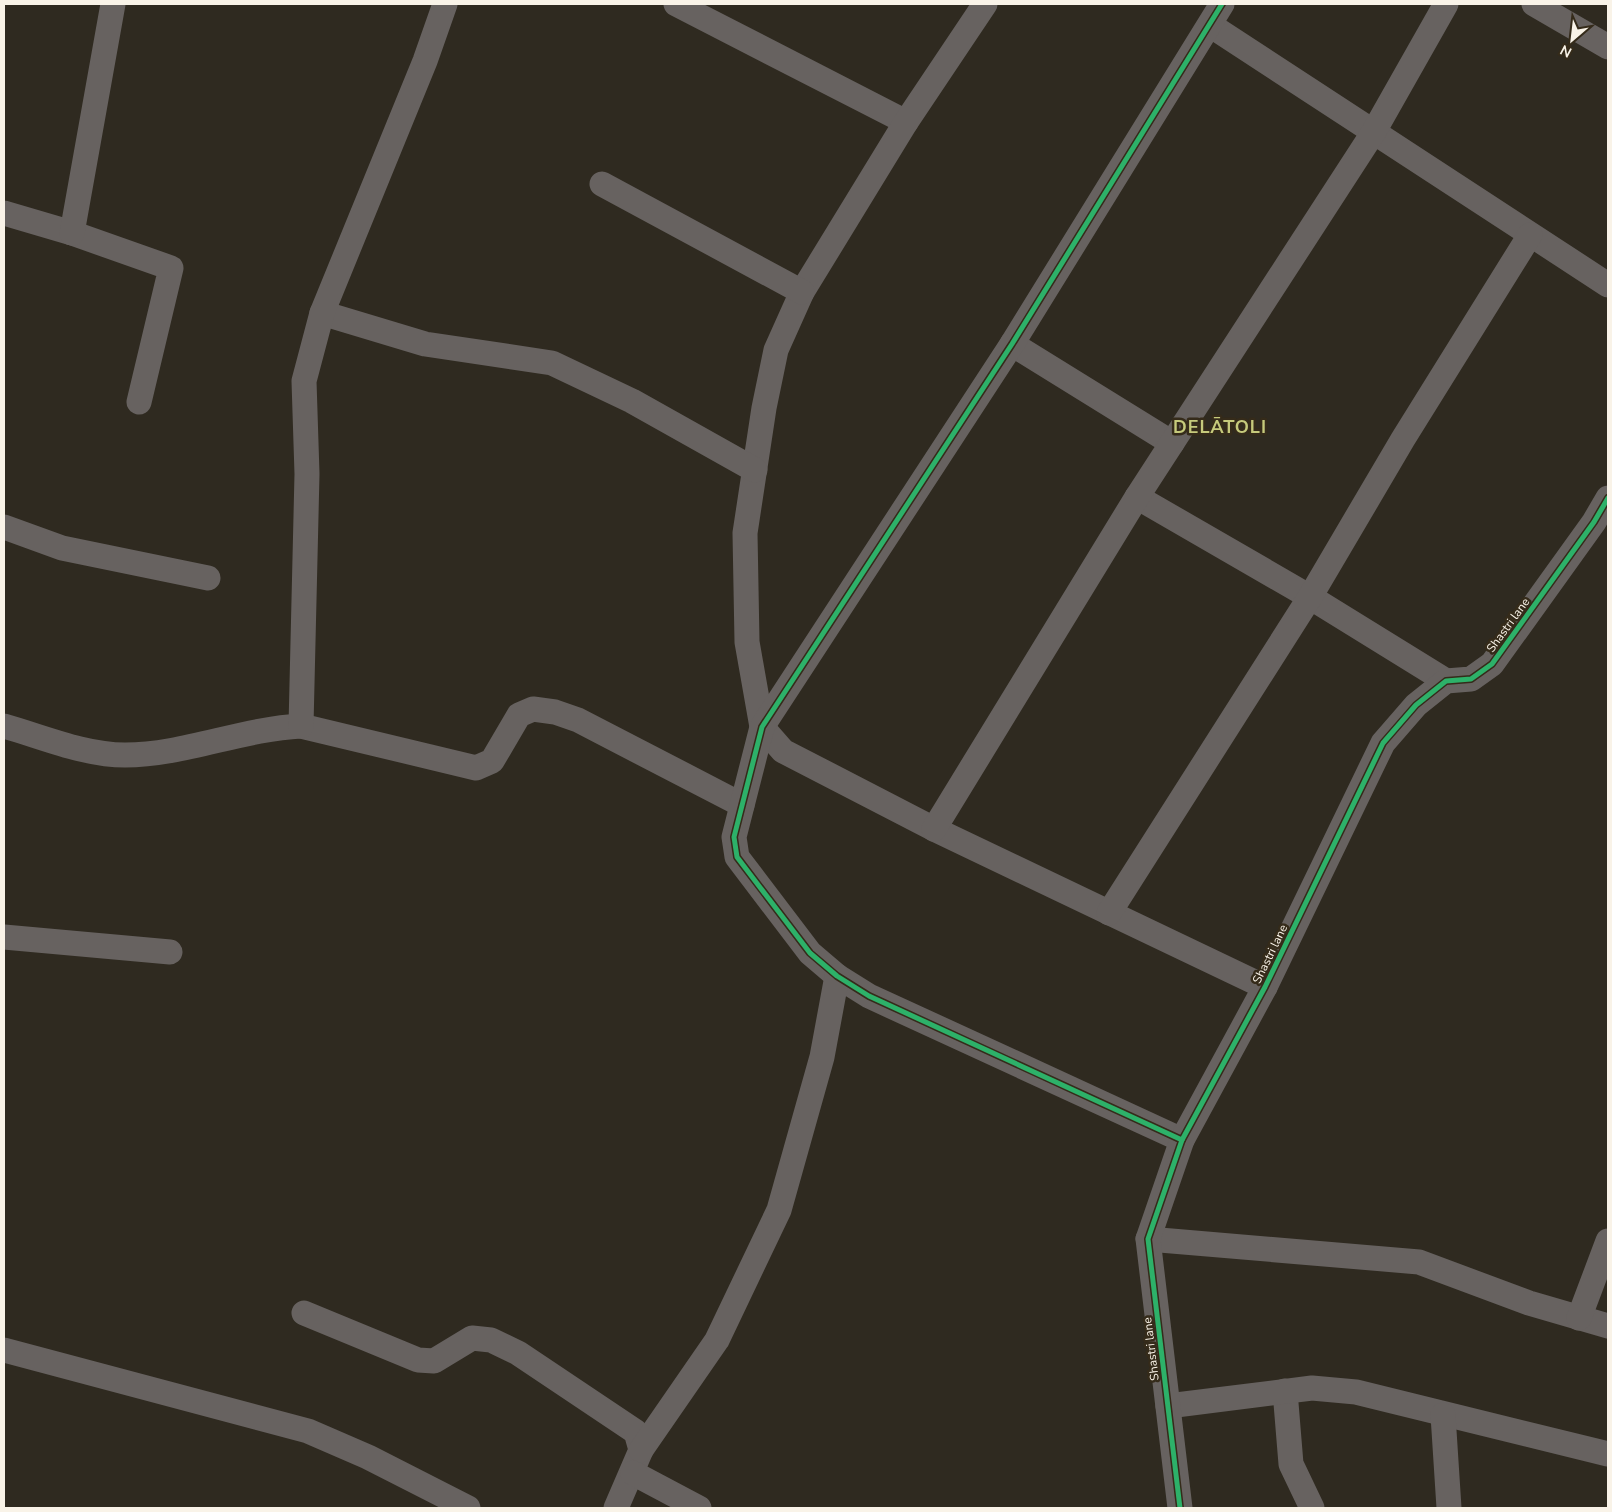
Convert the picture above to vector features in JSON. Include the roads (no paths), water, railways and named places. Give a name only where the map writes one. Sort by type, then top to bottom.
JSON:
[{"type":"street","points":[[72,233],[113,4]]},
{"type":"street","points":[[301,726],[307,474],[304,381],[322,313],[425,60],[445,4]]},
{"type":"street","points":[[676,4],[906,122]]},
{"type":"street","points":[[985,4],[906,122],[802,292],[776,350],[745,533],[747,642],[762,727],[784,751],[934,829],[1265,987]]},
{"type":"street","points":[[1182,1140],[870,996],[838,976],[810,953],[737,857],[734,837],[762,727],[1012,344],[1222,4]]},
{"type":"street","points":[[934,829],[1172,443],[1373,133],[1446,4]]},
{"type":"street","points":[[1534,4],[1608,47]]},
{"type":"street","points":[[1210,25],[1608,286]]},
{"type":"street","points":[[602,184],[802,292]]},
{"type":"street","points":[[4,213],[72,233],[171,268],[139,402]]},
{"type":"street","points":[[1109,913],[1310,597],[1404,439],[1530,235]]},
{"type":"street","points":[[322,313],[425,344],[552,363],[632,401],[755,470]]},
{"type":"street","points":[[1012,344],[1172,443]]},
{"type":"street","points":[[1138,497],[1310,597],[1446,681]]},
{"type":"street","name":"Shastri lane","points":[[1180,1508],[1148,1239],[1182,1140],[1265,987],[1383,743],[1416,705],[1446,681],[1471,679],[1492,664],[1594,522],[1608,498]]},
{"type":"street","points":[[4,527],[62,548],[208,578]]},
{"type":"street","points":[[4,726],[83,750],[125,755],[194,745],[272,727],[301,726],[476,768],[492,761],[520,714],[533,709],[555,712],[578,720],[742,805]]},
{"type":"street","points":[[4,938],[170,952]]},
{"type":"street","points":[[616,1508],[633,1473],[641,1450],[717,1340],[779,1210],[822,1058],[838,976]]},
{"type":"street","points":[[1148,1239],[1418,1262],[1530,1303],[1608,1326]]},
{"type":"street","points":[[1579,1318],[1608,1240]]},
{"type":"street","points":[[304,1313],[418,1360],[434,1361],[472,1338],[490,1340],[518,1352],[636,1432],[641,1450]]},
{"type":"street","points":[[4,1350],[308,1431],[368,1457],[468,1508]]},
{"type":"street","points":[[1168,1406],[1312,1388],[1356,1392],[1443,1415],[1608,1454]]},
{"type":"street","points":[[1285,1391],[1291,1464],[1312,1508]]},
{"type":"street","points":[[1443,1415],[1449,1508]]},
{"type":"street","points":[[633,1473],[699,1508]]},
{"type":"district","name":"DELĀTOLI","points":[[1220,427]]}]
